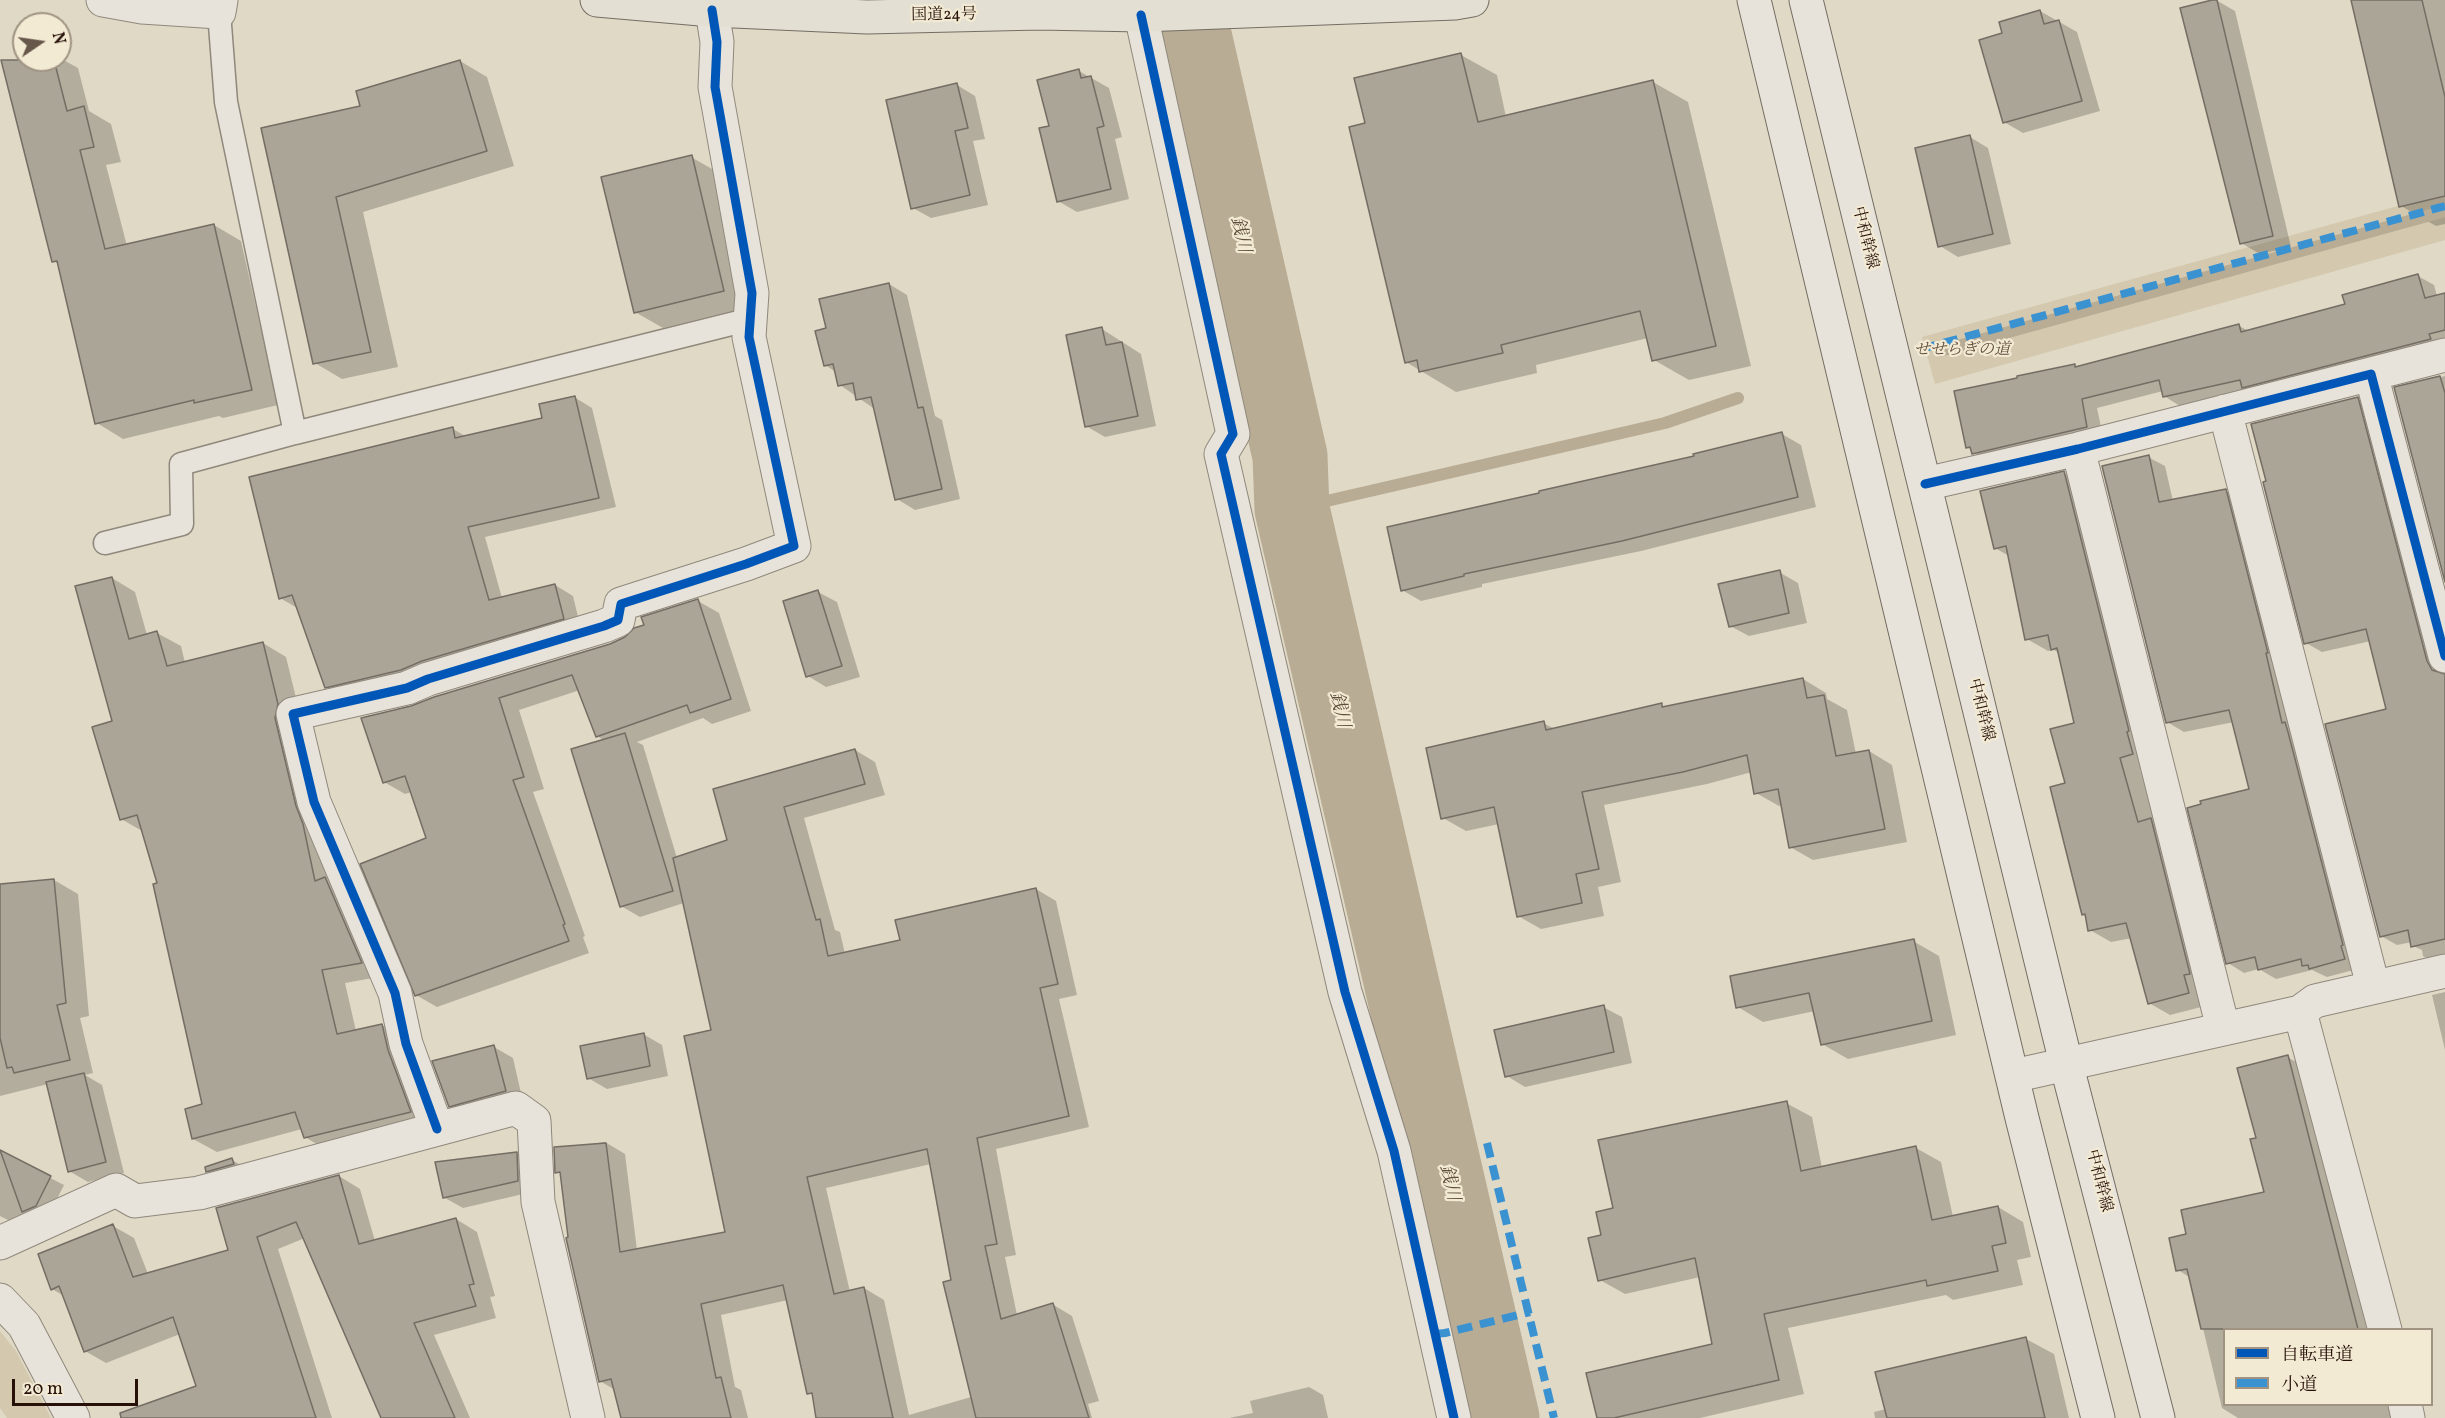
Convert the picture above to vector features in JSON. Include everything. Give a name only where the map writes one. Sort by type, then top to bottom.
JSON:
[{"type":"highway","name":"国道24号","points":[[597,0],[712,10],[867,17],[1039,7],[1146,15],[1455,3],[1472,0]]},
{"type":"street","points":[[103,0],[142,7],[220,6]]},
{"type":"street","points":[[1754,0],[2013,1076],[2098,1418]]},
{"type":"street","name":"中和幹線","points":[[1806,0],[2066,1063],[2158,1418]]},
{"type":"street","points":[[437,1129],[406,1044],[395,993],[314,802],[293,714],[407,688],[428,679],[604,627],[618,620],[621,604],[746,564],[794,546],[749,338],[752,293],[715,87],[717,42],[712,10]]},
{"type":"street","points":[[1146,15],[1233,434],[1221,454],[1345,992],[1394,1151],[1454,1418]]},
{"type":"street","points":[[1925,484],[2078,449],[2445,356]]},
{"type":"street","points":[[2371,374],[2445,656]]},
{"type":"street","points":[[2225,411],[2373,986]]},
{"type":"street","points":[[2078,449],[2223,1028]]},
{"type":"street","points":[[2013,1076],[2300,1012],[2315,1001],[2445,971]]},
{"type":"street","points":[[2300,1012],[2385,1328]]},
{"type":"street","points":[[0,1243],[116,1190],[135,1201],[199,1193],[516,1108],[534,1120],[538,1202],[588,1418]]},
{"type":"street","points":[[0,1299],[24,1325],[73,1418]]},
{"type":"lane","points":[[220,6],[226,102],[295,434]]},
{"type":"lane","points":[[105,543],[182,524],[181,464],[751,319]]},
{"type":"green space","name":"せせらぎの道","points":[[2445,193],[2445,240],[1935,384],[1922,337]]},
{"type":"green space","points":[[0,1331],[16,1351],[51,1418],[7,1418],[0,1408]]},
{"type":"building","points":[[2217,0],[2273,236],[2240,244],[2180,8]]},
{"type":"building","points":[[2351,0],[2422,0],[2445,97],[2445,196],[2399,207]]},
{"type":"building","points":[[2040,10],[2044,24],[2059,20],[2082,101],[2003,123],[1979,40],[2002,33],[1999,22]]},
{"type":"building","points":[[1461,53],[1478,122],[1653,80],[1716,346],[1652,361],[1640,311],[1501,345],[1503,353],[1419,372],[1417,360],[1405,363],[1349,127],[1365,123],[1354,78]]},
{"type":"building","points":[[1,60],[12,60],[12,72],[57,72],[67,111],[84,106],[94,147],[80,150],[105,249],[214,224],[252,390],[194,403],[194,400],[95,424],[57,261],[52,262]]},
{"type":"building","points":[[460,60],[487,151],[336,197],[371,352],[313,364],[261,128],[360,106],[356,91]]},
{"type":"building","points":[[1079,69],[1081,78],[1091,76],[1104,126],[1097,128],[1111,189],[1057,202],[1039,128],[1049,126],[1037,80]]},
{"type":"building","points":[[957,83],[968,128],[955,131],[970,195],[911,209],[886,100]]},
{"type":"building","points":[[1970,135],[1993,234],[1938,247],[1915,148]]},
{"type":"building","points":[[692,155],[724,291],[634,313],[601,177]]},
{"type":"building","points":[[2418,274],[2425,298],[2445,293],[2445,330],[2429,334],[2431,339],[2242,388],[2240,380],[2163,397],[2159,380],[2082,399],[2087,427],[1972,454],[1970,447],[1966,448],[1954,391],[2075,364],[2075,367],[2239,324],[2241,332],[2345,304],[2342,295]]},
{"type":"building","points":[[889,283],[918,408],[923,407],[942,489],[895,500],[871,397],[856,400],[853,383],[838,386],[833,364],[824,366],[815,331],[826,328],[819,299]]},
{"type":"building","points":[[1102,327],[1106,345],[1122,342],[1138,416],[1085,427],[1066,335]]},
{"type":"building","points":[[2440,376],[2445,393],[2445,582],[2394,387]]},
{"type":"building","points":[[575,396],[599,498],[468,527],[489,600],[555,584],[564,619],[422,661],[401,670],[325,688],[292,595],[279,599],[249,477],[453,427],[455,438],[542,418],[539,404]]},
{"type":"building","points":[[2358,397],[2427,661],[2432,670],[2445,674],[2445,939],[2411,947],[2408,930],[2380,937],[2325,724],[2386,709],[2366,629],[2304,644],[2263,482],[2266,481],[2251,424]]},
{"type":"building","points":[[1782,432],[1798,497],[1622,541],[1464,574],[1464,576],[1401,591],[1387,527],[1694,456],[1693,454]]},
{"type":"building","points":[[2149,455],[2159,502],[2226,489],[2268,653],[2266,653],[2282,723],[2285,722],[2288,732],[2345,959],[2309,969],[2308,965],[2302,966],[2301,959],[2258,970],[2255,957],[2226,964],[2187,808],[2201,804],[2200,801],[2249,789],[2229,710],[2166,723],[2102,466]]},
{"type":"building","points":[[2064,471],[2129,731],[2127,732],[2133,754],[2120,758],[2138,822],[2151,818],[2190,974],[2184,975],[2189,993],[2148,1004],[2126,923],[2088,931],[2085,914],[2082,915],[2050,787],[2065,783],[2050,729],[2074,723],[2057,648],[2051,650],[2048,635],[2025,640],[2006,546],[1994,549],[1980,491]]},
{"type":"building","points":[[1780,570],[1789,613],[1729,627],[1718,584]]},
{"type":"building","points":[[112,577],[129,639],[157,631],[167,666],[263,642],[278,704],[275,718],[296,806],[303,824],[315,881],[325,877],[362,963],[322,970],[337,1034],[382,1024],[388,1050],[411,1112],[304,1138],[295,1112],[192,1139],[185,1109],[202,1104],[153,884],[157,883],[137,815],[120,820],[92,727],[112,721],[75,586]]},
{"type":"building","points":[[818,590],[842,666],[806,677],[783,601]]},
{"type":"building","points":[[698,599],[731,699],[690,713],[687,705],[596,737],[572,675],[499,698],[524,777],[513,780],[565,924],[563,925],[569,941],[415,996],[360,864],[426,838],[405,776],[383,783],[361,718],[411,706],[610,644],[625,637],[634,628],[644,625],[641,617]]},
{"type":"building","points":[[1803,678],[1807,698],[1824,695],[1836,756],[1869,750],[1885,829],[1789,848],[1778,789],[1754,794],[1747,755],[1683,772],[1582,792],[1599,869],[1576,874],[1582,903],[1517,917],[1494,807],[1441,819],[1426,748],[1544,721],[1546,730],[1662,703],[1662,707]]},
{"type":"building","points":[[625,733],[673,891],[620,907],[571,749]]},
{"type":"building","points":[[855,749],[865,784],[784,807],[816,920],[820,919],[828,956],[900,940],[895,920],[1036,888],[1058,984],[1040,988],[1069,1116],[977,1138],[997,1244],[985,1246],[1001,1319],[1053,1303],[1089,1418],[976,1418],[943,1282],[951,1280],[927,1149],[807,1177],[834,1294],[864,1287],[893,1418],[816,1418],[812,1393],[807,1394],[783,1285],[701,1304],[716,1378],[721,1377],[731,1418],[621,1418],[611,1379],[599,1382],[566,1238],[568,1237],[560,1172],[555,1173],[554,1147],[606,1143],[620,1252],[725,1232],[684,1036],[711,1030],[673,858],[727,840],[713,789]]},
{"type":"building","points":[[54,879],[66,1003],[57,1005],[70,1060],[14,1073],[12,1067],[7,1068],[0,1038],[0,884]]},
{"type":"building","points":[[1914,939],[1932,1021],[1821,1045],[1809,993],[1736,1008],[1730,976]]},
{"type":"building","points":[[1604,1005],[1614,1052],[1505,1077],[1494,1030]]},
{"type":"building","points":[[644,1033],[650,1066],[587,1079],[580,1046]]},
{"type":"building","points":[[494,1045],[506,1091],[449,1107],[432,1061]]},
{"type":"building","points":[[2288,1055],[2358,1328],[2201,1329],[2187,1269],[2176,1271],[2169,1238],[2186,1234],[2181,1210],[2264,1192],[2250,1139],[2256,1138],[2237,1068]]},
{"type":"building","points":[[84,1073],[106,1162],[68,1172],[46,1082]]},
{"type":"building","points":[[1787,1101],[1801,1171],[1916,1146],[1932,1220],[1998,1206],[2006,1243],[1992,1246],[1998,1271],[1927,1286],[1926,1280],[1764,1314],[1779,1380],[1614,1418],[1597,1418],[1586,1373],[1712,1344],[1695,1258],[1598,1281],[1588,1238],[1601,1235],[1596,1212],[1613,1208],[1598,1140]]},
{"type":"building","points":[[0,1150],[51,1176],[36,1206],[22,1212]]},
{"type":"building","points":[[517,1152],[518,1181],[443,1198],[435,1162]]},
{"type":"building","points":[[232,1158],[234,1164],[206,1172],[205,1167]]},
{"type":"building","points":[[339,1175],[359,1244],[456,1218],[474,1284],[469,1285],[476,1306],[414,1323],[455,1418],[381,1418],[296,1222],[257,1237],[316,1418],[121,1418],[120,1413],[196,1386],[173,1317],[84,1352],[59,1286],[51,1290],[38,1254],[113,1224],[133,1277],[228,1250],[216,1208]]},
{"type":"building","points":[[2026,1337],[2045,1418],[1887,1418],[1875,1372]]},
{"type":"waterway","name":"銭川","points":[[1186,0],[1290,456],[1292,509],[1502,1418]]},
{"type":"waterway","points":[[1940,351],[2445,211]]},
{"type":"waterway","points":[[1292,509],[1665,423],[1738,398]]},
{"type":"marked path","points":[[1921,349],[2445,206]]},
{"type":"marked path","points":[[1487,1143],[1554,1418]]},
{"type":"marked path","points":[[1435,1334],[1530,1312]]},
{"type":"cycle path","points":[[437,1129],[406,1044],[395,993],[314,802],[293,714],[407,688],[428,679],[604,626],[618,620],[621,604],[746,564],[794,546],[749,337],[752,293],[715,87],[717,42],[712,10]]},
{"type":"cycle path","points":[[1141,15],[1233,434],[1221,454],[1345,992],[1394,1151],[1454,1418]]},
{"type":"cycle path","points":[[1925,484],[2078,449],[2371,374],[2445,656]]}]
